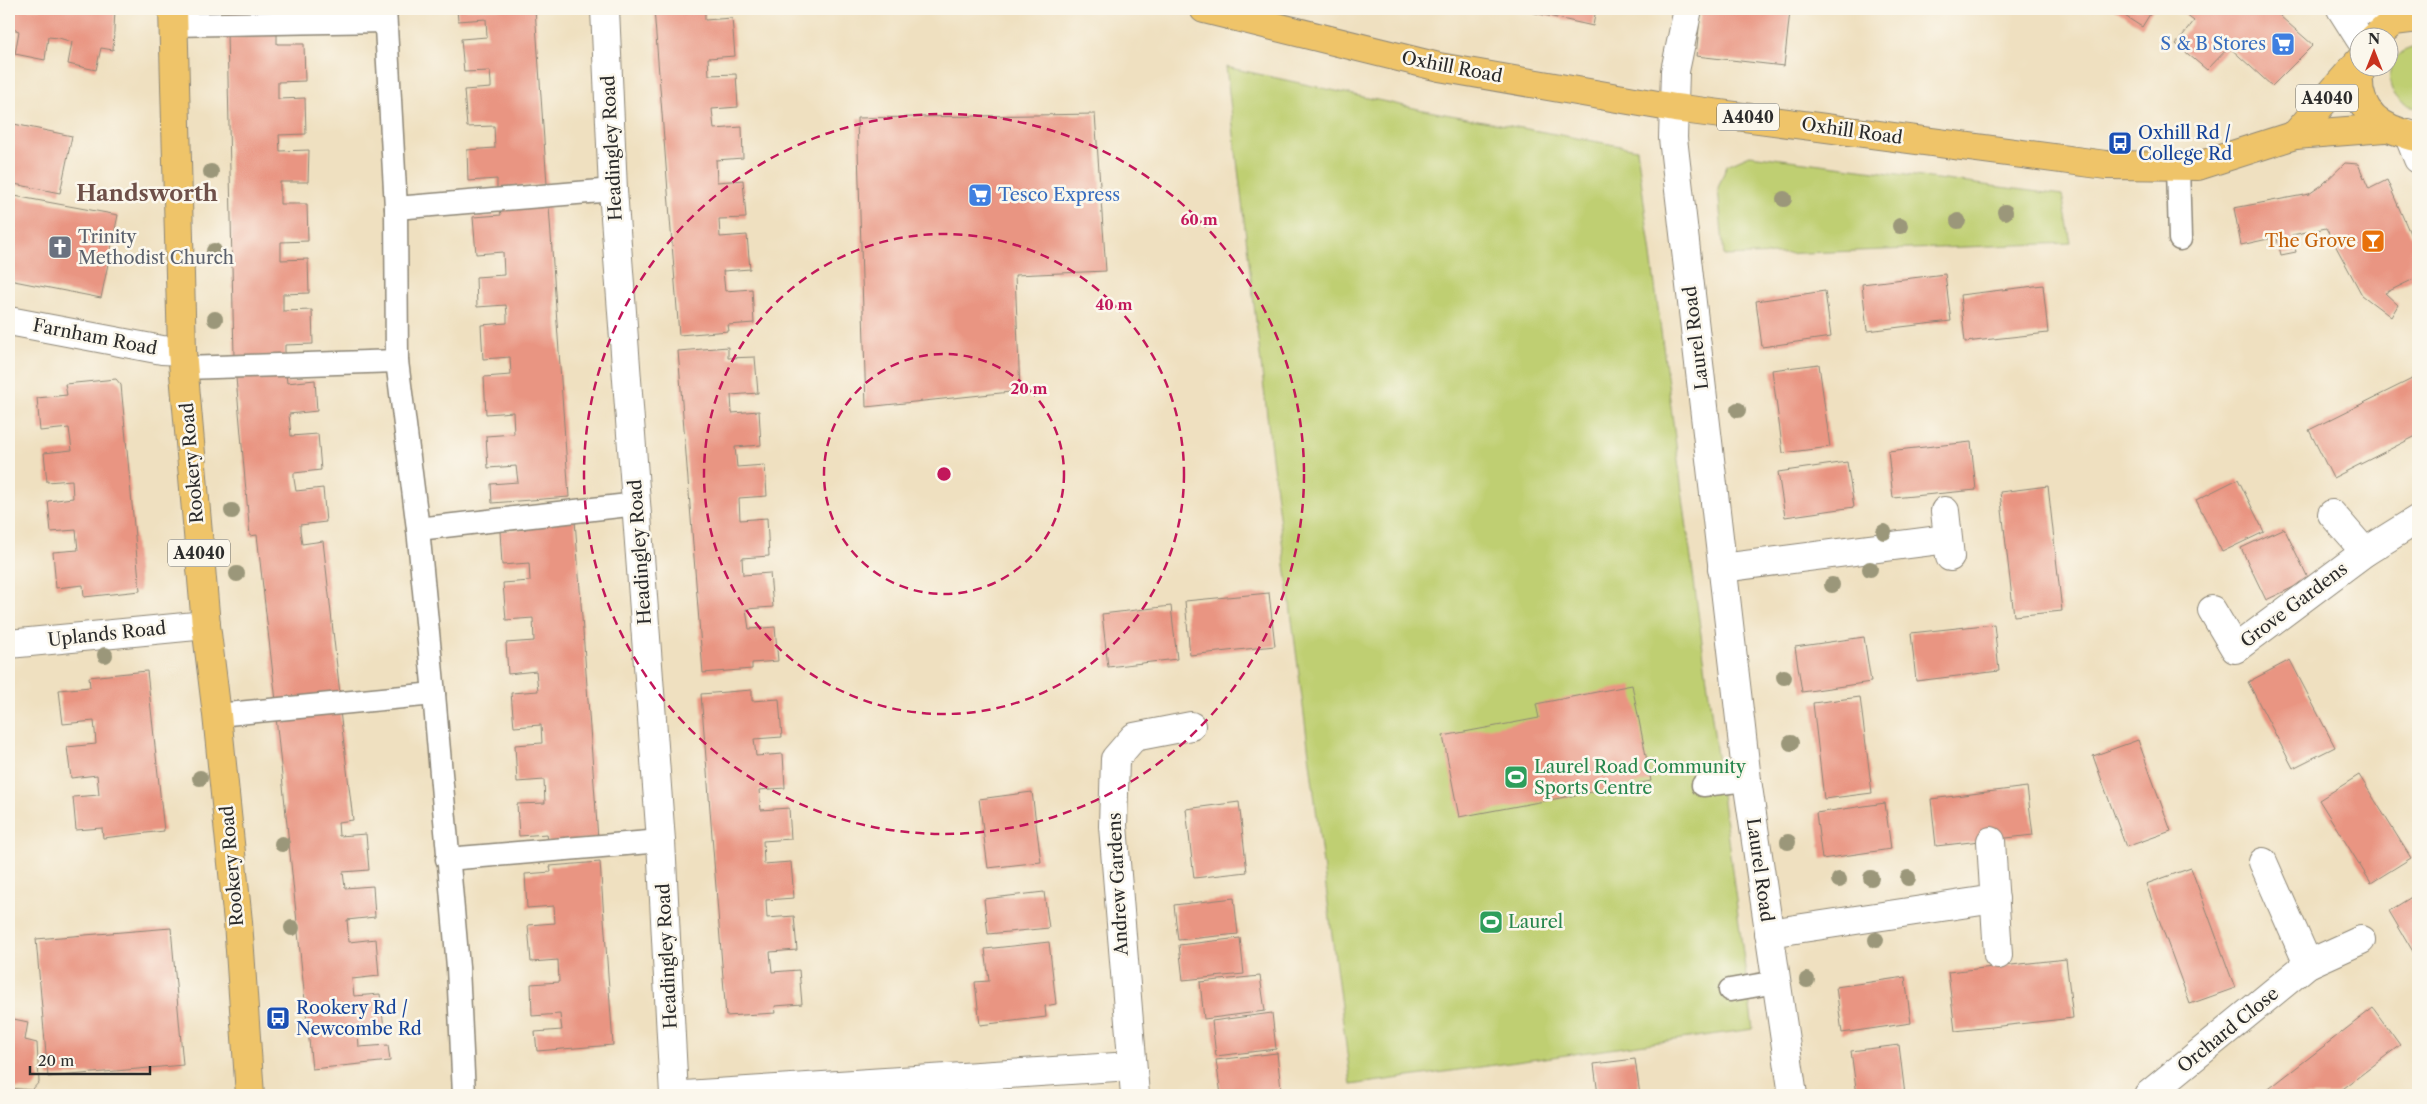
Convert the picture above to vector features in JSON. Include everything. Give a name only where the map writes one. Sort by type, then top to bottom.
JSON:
[{"type":"main road","name":"Oxhill Road","points":[[1204,9],[1439,67],[1675,108],[2106,165],[2198,166],[2295,135],[2407,139]]},
{"type":"main road","name":"Rookery Road","points":[[173,17],[183,360],[206,625],[238,922],[250,1095]]},
{"type":"main road","points":[[2386,28],[2394,22],[2418,17]]},
{"type":"main road","name":"A4040","points":[[2295,135],[2350,72]]},
{"type":"main road","points":[[2358,78],[2360,94],[2368,111],[2407,139]]},
{"type":"street","name":"Headingley Road","points":[[605,9],[614,190],[661,841],[674,1095]]},
{"type":"street","name":"Laurel Road","points":[[1688,9],[1675,71],[1673,138],[1747,780],[1793,1095]]},
{"type":"street","points":[[2341,9],[2353,28]]},
{"type":"street","points":[[2368,9],[2418,17]]},
{"type":"street","name":"Farnham Road","points":[[9,321],[162,350],[183,360]]},
{"type":"street","points":[[1722,568],[1948,548],[1945,511]]},
{"type":"street","name":"Grove Gardens","points":[[2332,514],[2365,552]]},
{"type":"street","name":"Grove Gardens","points":[[2212,610],[2235,649],[2365,552],[2418,520]]},
{"type":"street","name":"Uplands Road","points":[[9,644],[206,625]]},
{"type":"street","name":"Andrew Gardens","points":[[1135,1095],[1131,1066],[1112,826],[1115,759],[1134,737],[1191,726]]},
{"type":"street","points":[[1991,841],[1998,955]]},
{"type":"street","points":[[2263,862],[2308,964]]},
{"type":"street","name":"Laurel Road","points":[[1769,933],[1995,899]]},
{"type":"street","name":"Orchard Close","points":[[2148,1095],[2308,964],[2361,940]]},
{"type":"street","points":[[685,1095],[1131,1066]]},
{"type":"lane","points":[[173,17],[385,15],[396,208],[397,361],[418,529],[434,694],[458,967],[464,1095]]},
{"type":"lane","points":[[2178,166],[2180,239]]},
{"type":"lane","points":[[396,208],[614,190]]},
{"type":"lane","points":[[183,360],[397,361]]},
{"type":"lane","points":[[418,529],[637,504]]},
{"type":"lane","points":[[217,715],[434,694]]},
{"type":"lane","points":[[1702,786],[1747,780]]},
{"type":"lane","points":[[447,859],[661,841]]},
{"type":"lane","points":[[1730,990],[1776,982]]},
{"type":"green space","points":[[2418,47],[2418,107],[2406,104],[2397,97],[2391,88],[2390,78],[2400,78],[2400,55],[2406,50]]},
{"type":"green space","name":"Laurel Road Community Sports Centre","points":[[1226,67],[1423,110],[1637,149],[1753,1029],[1351,1085],[1280,525]]},
{"type":"green space","points":[[1750,155],[2062,195],[2071,243],[1724,256],[1718,188],[1727,165]]},
{"type":"building","points":[[9,9],[115,9],[113,50],[101,48],[96,70],[68,64],[72,42],[59,38],[48,37],[45,60],[15,54],[19,31],[9,28]]},
{"type":"building","points":[[227,9],[278,9],[279,15],[228,16]]},
{"type":"building","points":[[457,9],[535,9],[547,184],[497,188],[497,179],[468,181],[467,150],[495,148],[494,126],[467,127],[464,90],[491,88],[491,83],[490,71],[464,72],[461,39],[487,37],[486,19],[458,21]]},
{"type":"building","points":[[654,9],[705,9],[705,20],[732,18],[735,56],[708,58],[709,75],[736,74],[738,107],[712,109],[714,129],[742,127],[743,158],[716,160],[717,182],[743,180],[746,218],[719,219],[720,237],[747,235],[750,269],[723,271],[725,291],[752,289],[754,323],[728,325],[729,331],[679,335]]},
{"type":"building","points":[[1517,9],[1596,9],[1593,26]]},
{"type":"building","points":[[1701,9],[1790,11],[1784,66],[1696,56]]},
{"type":"building","points":[[1792,9],[1819,9],[1819,11],[1792,11]]},
{"type":"building","points":[[1849,9],[1874,9],[1874,11],[1849,11]]},
{"type":"building","points":[[2114,9],[2153,9],[2142,27]]},
{"type":"building","points":[[2178,9],[2272,9],[2313,45],[2272,86],[2229,47],[2207,70],[2176,44],[2194,21]]},
{"type":"building","points":[[277,31],[277,44],[304,44],[305,81],[278,82],[278,99],[305,98],[306,134],[279,135],[280,151],[309,150],[308,182],[280,182],[280,204],[307,204],[308,241],[281,242],[281,260],[308,259],[309,293],[283,294],[283,311],[312,310],[313,344],[285,345],[285,356],[234,357],[227,33]]},
{"type":"building","name":"Tesco Express","points":[[1095,114],[1106,271],[1015,275],[1020,391],[866,407],[857,118]]},
{"type":"building","points":[[9,123],[72,136],[60,193],[9,183]]},
{"type":"building","name":"The Grove","points":[[2345,163],[2358,164],[2369,189],[2387,180],[2418,252],[2418,277],[2385,293],[2398,305],[2391,317],[2362,295],[2326,228],[2292,235],[2296,252],[2281,255],[2277,237],[2241,245],[2234,208],[2309,194],[2322,185]]},
{"type":"building","name":"Trinity Methodist Church","points":[[9,195],[118,215],[101,298],[9,280]]},
{"type":"building","points":[[549,206],[569,497],[492,503],[491,484],[518,482],[516,466],[488,468],[486,436],[514,434],[513,412],[486,414],[484,377],[511,375],[510,357],[483,359],[481,325],[507,323],[507,315],[506,305],[477,307],[476,277],[504,275],[503,252],[476,254],[473,217],[501,215],[500,209]]},
{"type":"building","points":[[1945,274],[1951,321],[1867,331],[1862,284]]},
{"type":"building","points":[[2043,285],[2048,333],[1965,342],[1960,295]]},
{"type":"building","points":[[1825,291],[1831,337],[1762,347],[1756,301]]},
{"type":"building","points":[[728,347],[728,358],[755,357],[758,393],[731,395],[732,413],[759,411],[761,445],[735,447],[737,467],[765,465],[767,496],[739,498],[740,520],[767,518],[769,556],[742,558],[743,575],[770,573],[773,607],[746,609],[749,629],[775,627],[778,661],[752,663],[752,669],[703,673],[678,351]]},
{"type":"building","points":[[1819,364],[1830,447],[1783,453],[1772,370]]},
{"type":"building","points":[[286,374],[287,383],[315,380],[317,411],[289,414],[291,436],[318,434],[321,470],[294,473],[294,479],[296,491],[323,488],[326,522],[300,525],[300,530],[302,544],[323,541],[340,694],[276,701],[257,535],[250,536],[236,378]]},
{"type":"building","points":[[2418,376],[2418,435],[2333,478],[2309,430]]},
{"type":"building","points":[[116,379],[121,385],[140,591],[84,597],[83,585],[56,588],[53,552],[78,550],[76,530],[51,532],[48,501],[73,498],[72,480],[47,482],[44,453],[72,450],[69,428],[40,431],[37,398],[67,395],[65,384]]},
{"type":"building","points":[[1971,442],[1976,490],[1893,498],[1888,451]]},
{"type":"building","points":[[1847,462],[1854,507],[1785,517],[1778,472]]},
{"type":"building","points":[[2238,479],[2264,532],[2222,552],[2196,500]]},
{"type":"building","points":[[2048,486],[2062,611],[2014,616],[2000,492]]},
{"type":"building","points":[[575,520],[598,839],[548,842],[547,834],[519,836],[517,804],[545,803],[544,780],[517,782],[515,745],[542,743],[541,725],[514,727],[511,693],[538,691],[536,671],[508,674],[506,643],[534,641],[533,618],[506,620],[503,583],[530,581],[529,563],[502,565],[500,531],[526,529],[525,523]]},
{"type":"building","points":[[2284,528],[2309,580],[2266,600],[2241,548]]},
{"type":"building","points":[[1269,593],[1275,646],[1190,655],[1185,601]]},
{"type":"building","points":[[1171,606],[1177,659],[1108,667],[1102,614]]},
{"type":"building","points":[[1994,624],[1999,671],[1916,681],[1911,633]]},
{"type":"building","points":[[1864,637],[1871,682],[1802,692],[1795,647]]},
{"type":"building","points":[[2290,660],[2335,747],[2293,768],[2248,682]]},
{"type":"building","points":[[147,671],[164,831],[103,838],[102,828],[76,830],[73,797],[99,795],[97,775],[71,778],[67,747],[96,744],[94,721],[63,724],[59,690],[90,687],[89,677]]},
{"type":"building","points":[[1632,685],[1651,781],[1459,817],[1443,736],[1539,718],[1536,704]]},
{"type":"building","points":[[752,690],[752,701],[779,699],[782,737],[754,739],[756,756],[783,754],[785,788],[759,790],[761,810],[789,808],[791,839],[763,841],[764,864],[791,862],[794,898],[766,900],[767,918],[794,916],[797,950],[770,952],[772,972],[799,970],[802,1004],[775,1006],[776,1013],[726,1016],[701,694]]},
{"type":"building","points":[[1860,697],[1872,793],[1824,799],[1813,703]]},
{"type":"building","points":[[340,711],[353,820],[338,822],[339,836],[366,834],[369,870],[343,872],[345,888],[373,886],[375,917],[347,920],[349,942],[376,939],[379,976],[352,979],[354,996],[380,994],[384,1028],[358,1031],[359,1047],[388,1045],[390,1061],[312,1069],[276,717]]},
{"type":"building","points":[[2138,740],[2171,831],[2126,847],[2093,756]]},
{"type":"building","points":[[2359,775],[2411,858],[2371,883],[2319,800]]},
{"type":"building","points":[[2027,787],[2033,835],[1936,846],[1931,799]]},
{"type":"building","points":[[1032,792],[1041,862],[988,868],[979,799]]},
{"type":"building","points":[[1239,802],[1247,872],[1194,878],[1186,809]]},
{"type":"building","points":[[1885,803],[1891,849],[1822,859],[1816,813]]},
{"type":"building","points":[[600,862],[613,1045],[537,1051],[535,1032],[562,1030],[560,1014],[532,1016],[531,984],[559,982],[558,960],[531,962],[528,925],[555,923],[554,906],[527,908],[525,874],[551,872],[550,866]]},
{"type":"building","points":[[2191,868],[2235,988],[2190,1004],[2146,884]]},
{"type":"building","points":[[1044,892],[1049,928],[988,934],[984,899]]},
{"type":"building","points":[[2418,893],[2418,960],[2389,911]]},
{"type":"building","points":[[1234,898],[1238,934],[1178,940],[1174,905]]},
{"type":"building","points":[[171,928],[183,1065],[48,1077],[36,939]]},
{"type":"building","points":[[1240,938],[1244,974],[1183,980],[1179,945]]},
{"type":"building","points":[[1049,942],[1056,1004],[1045,1006],[1046,1017],[980,1025],[975,982],[989,981],[985,949]]},
{"type":"building","points":[[2066,959],[2073,1018],[1955,1031],[1948,972]]},
{"type":"building","points":[[1260,976],[1265,1011],[1204,1019],[1200,982]]},
{"type":"building","points":[[1905,977],[1911,1023],[1842,1033],[1836,987]]},
{"type":"building","points":[[2373,1008],[2400,1045],[2335,1095],[2261,1095]]},
{"type":"building","points":[[1272,1013],[1276,1049],[1216,1056],[1212,1021]]},
{"type":"building","points":[[9,1018],[28,1022],[25,1040],[37,1043],[39,1082],[32,1090],[9,1088]]},
{"type":"building","points":[[1899,1045],[1905,1095],[1857,1095],[1851,1051]]},
{"type":"building","points":[[1277,1053],[1281,1089],[1221,1095],[1216,1060]]},
{"type":"building","points":[[1635,1059],[1640,1095],[1598,1095],[1594,1064]]},
{"type":"place","name":"S & B Stores","points":[[2283,44]]},
{"type":"place","name":"Oxhill Rd / College Rd","points":[[2120,143]]},
{"type":"place","name":"Tesco Express","points":[[980,195]]},
{"type":"place","name":"The Grove","points":[[2373,241]]},
{"type":"place","name":"Trinity Methodist Church","points":[[60,247]]},
{"type":"place","name":"Laurel Road Community Sports Centre","points":[[1516,777]]},
{"type":"place","name":"Laurel","points":[[1491,922]]},
{"type":"place","name":"Rookery Rd / Newcombe Rd","points":[[278,1018]]},
{"type":"district","name":"Handsworth","points":[[147,193]]}]
